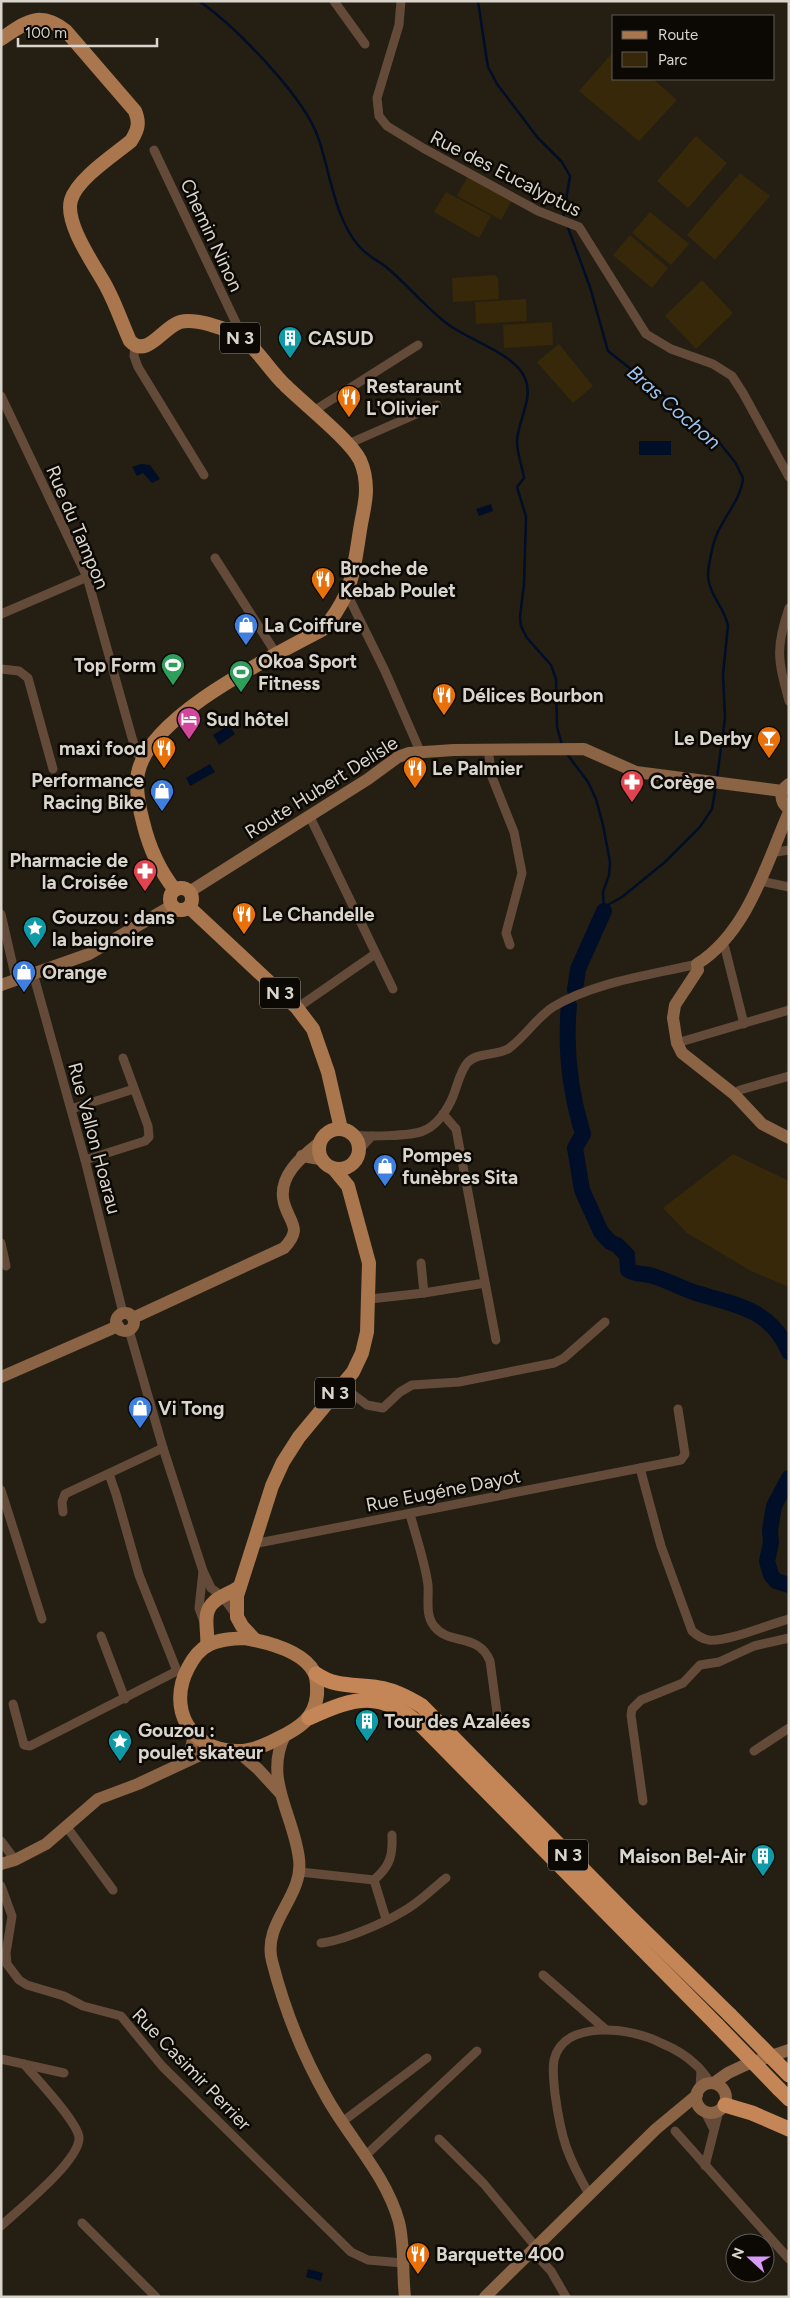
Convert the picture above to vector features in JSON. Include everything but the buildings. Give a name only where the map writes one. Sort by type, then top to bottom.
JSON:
[{"type":"highway","name":"N 3","points":[[316,1674],[329,1682],[343,1686],[379,1688],[395,1692],[422,1706],[789,2075]]},
{"type":"highway","name":"N 3","points":[[309,1718],[345,1704],[368,1700],[393,1705],[404,1711],[784,2094]]},
{"type":"highway","points":[[546,1852],[550,1866],[555,1874]]},
{"type":"highway","points":[[623,1944],[640,1948]]},
{"type":"highway","points":[[713,2093],[789,2129]]},
{"type":"main road","points":[[3,35],[26,22],[34,20],[43,19],[55,23],[66,31],[136,110],[139,126],[136,133],[131,141],[88,177],[78,188],[71,200],[70,216],[76,231],[108,289],[130,341],[135,346]]},
{"type":"main road","name":"N 3","points":[[135,346],[144,347],[168,328],[187,321],[195,321],[235,334],[249,344],[270,370],[312,412],[348,444],[361,462],[366,490],[354,566],[345,596],[335,615],[323,628],[216,690],[175,720],[160,734],[142,760],[137,785],[145,830],[161,871],[175,890]]},
{"type":"main road","name":"Route Hubert Delisle","points":[[189,892],[368,779],[398,757],[420,751],[576,748],[591,751],[636,772],[745,786],[785,788]]},
{"type":"main road","points":[[785,788],[781,800],[789,811],[760,881],[739,921],[721,943],[697,964],[698,970],[675,1005],[673,1018],[677,1043],[682,1053],[697,1067],[734,1094],[762,1124],[789,1138]]},
{"type":"main road","points":[[183,888],[189,892],[192,901],[189,907],[181,910],[173,905],[171,898],[175,890],[183,888]]},
{"type":"main road","points":[[1,984],[89,954],[173,905]]},
{"type":"main road","name":"N 3","points":[[189,907],[297,1008],[313,1029],[328,1072],[334,1102],[335,1130]]},
{"type":"main road","points":[[1,1377],[126,1322],[284,1248],[292,1239],[295,1229],[284,1203],[284,1187],[294,1165],[302,1156],[335,1130],[354,1135],[359,1150],[351,1165],[343,1169],[334,1169],[320,1159],[302,1156]]},
{"type":"main road","points":[[319,1142],[320,1159]]},
{"type":"main road","name":"N 3","points":[[238,1618],[236,1606],[239,1587],[272,1486],[283,1462],[298,1437],[353,1372],[362,1353],[367,1332],[370,1299],[369,1264],[348,1186],[351,1165]]},
{"type":"main road","name":"N 3","points":[[334,1169],[348,1186]]},
{"type":"main road","points":[[207,1646],[206,1626],[208,1611],[214,1602],[239,1587]]},
{"type":"main road","points":[[238,1618],[242,1626],[255,1640]]},
{"type":"main road","name":"N 3","points":[[309,1718],[285,1735],[255,1748],[236,1751],[222,1750],[194,1734],[188,1726],[180,1708],[181,1672],[207,1646],[230,1639],[255,1640],[294,1654],[310,1665],[316,1674]]},
{"type":"main road","points":[[309,1718],[316,1699],[316,1674]]},
{"type":"main road","points":[[185,1761],[191,1749],[194,1734]]},
{"type":"main road","points":[[285,1735],[278,1750],[276,1761],[281,1794],[299,1856],[300,1872],[294,1891],[274,1927],[270,1949],[290,2016],[314,2073],[342,2122],[380,2178],[394,2209],[399,2223],[404,2263],[400,2297]]},
{"type":"main road","points":[[1,1864],[15,1860],[46,1844],[98,1799],[138,1784],[200,1755],[222,1750]]},
{"type":"main road","points":[[236,1751],[258,1769],[281,1794]]},
{"type":"main road","points":[[485,2297],[673,2115],[713,2093],[728,2073],[789,2050]]},
{"type":"main road","points":[[703,2111],[697,2103],[738,2073],[789,2056]]},
{"type":"main road","points":[[673,2115],[703,2111],[711,2113],[713,2093]]},
{"type":"main road","points":[[403,2280],[405,2297]]},
{"type":"street","points":[[334,1],[365,44]]},
{"type":"street","name":"Rue des Eucalyptus","points":[[401,3],[399,25],[376,98],[379,116],[387,126],[538,212],[557,217],[579,227],[646,334],[671,349],[713,364],[732,376],[789,477]]},
{"type":"street","name":"Chemin Ninon","points":[[154,150],[237,325],[235,334]]},
{"type":"street","points":[[312,412],[418,345]]},
{"type":"street","points":[[135,346],[134,356],[138,367],[204,475]]},
{"type":"street","name":"Rue du Tampon","points":[[1,396],[86,577],[133,743],[136,752],[142,760]]},
{"type":"street","points":[[348,444],[437,405]]},
{"type":"street","points":[[215,558],[277,655]]},
{"type":"street","points":[[1,614],[86,577]]},
{"type":"street","points":[[345,596],[350,600],[385,671],[420,751]]},
{"type":"street","points":[[789,608],[780,634],[779,652],[780,668],[789,701]]},
{"type":"street","points":[[1,669],[19,671],[28,678],[53,769]]},
{"type":"street","points":[[488,749],[492,777],[514,832],[522,873],[506,933],[510,945]]},
{"type":"street","points":[[309,815],[393,989]]},
{"type":"street","points":[[772,850],[776,852],[789,850]]},
{"type":"street","points":[[760,881],[789,887]]},
{"type":"street","points":[[1,914],[16,979]]},
{"type":"street","points":[[721,943],[725,948],[744,1024]]},
{"type":"street","points":[[297,1008],[375,954]]},
{"type":"street","points":[[354,1135],[372,1136],[421,1132],[430,1127],[443,1114],[468,1062],[477,1057],[500,1054],[508,1049],[553,1008],[573,996],[592,990],[697,964]]},
{"type":"street","name":"Rue Vallon Hoarau","points":[[33,973],[85,1160],[126,1322],[163,1448],[211,1588],[223,1597],[238,1618]]},
{"type":"street","points":[[677,1043],[789,1010]]},
{"type":"street","points":[[85,1160],[150,1138],[148,1126],[123,1058]]},
{"type":"street","points":[[734,1094],[740,1090],[789,1076]]},
{"type":"street","points":[[70,1109],[134,1089]]},
{"type":"street","points":[[443,1114],[456,1129],[496,1340]]},
{"type":"street","points":[[359,1150],[372,1136]]},
{"type":"street","points":[[1,1243],[6,1266]]},
{"type":"street","points":[[421,1263],[424,1293]]},
{"type":"street","points":[[370,1299],[485,1283]]},
{"type":"street","points":[[342,1386],[367,1405],[383,1408],[400,1392],[412,1385],[458,1382],[554,1362],[564,1358],[604,1322]]},
{"type":"street","name":"Rue Eugéne Dayot","points":[[253,1544],[681,1460],[685,1454],[678,1409]]},
{"type":"street","points":[[63,1512],[62,1502],[65,1494],[163,1448]]},
{"type":"street","points":[[640,1468],[661,1546],[692,1631],[700,1638],[710,1640],[726,1638],[789,1619]]},
{"type":"street","points":[[13,1704],[20,1736],[24,1745],[30,1746],[181,1672],[139,1575],[109,1474]]},
{"type":"street","points":[[1,1490],[42,1619]]},
{"type":"street","points":[[410,1514],[428,1584],[428,1613],[431,1622],[442,1632],[476,1644],[487,1653],[490,1661],[498,1720]]},
{"type":"street","name":"Rue Vallon Hoarau","points":[[204,1571],[200,1608],[201,1618],[206,1626]]},
{"type":"street","points":[[101,1636],[125,1699]]},
{"type":"street","points":[[643,1801],[631,1715],[632,1709],[641,1700],[683,1683],[700,1666],[719,1662],[754,1646],[789,1638]]},
{"type":"street","points":[[754,1752],[789,1728]]},
{"type":"street","points":[[66,1826],[113,1890]]},
{"type":"street","points":[[374,1880],[390,1864],[392,1835]]},
{"type":"street","points":[[1,1841],[15,1860]]},
{"type":"street","points":[[300,1872],[374,1880]]},
{"type":"street","points":[[321,1943],[346,1938],[402,1912],[446,1878]]},
{"type":"street","points":[[374,1880],[386,1920]]},
{"type":"street","name":"Rue Casimir Perrier","points":[[1,1886],[12,1916],[6,1953],[7,1964],[19,1980],[27,1985],[64,1996],[83,2006],[121,2016],[162,2066],[351,2252],[368,2260],[404,2263]]},
{"type":"street","points":[[543,1975],[605,2029]]},
{"type":"street","points":[[590,2194],[565,2149],[553,2074],[554,2059],[564,2044],[577,2035],[605,2029],[631,2033],[660,2042],[692,2062],[701,2071],[713,2093],[713,2128],[706,2166]]},
{"type":"street","points":[[365,2156],[477,2051]]},
{"type":"street","points":[[342,2122],[427,2058]]},
{"type":"street","points":[[1,2059],[64,2073]]},
{"type":"street","points":[[1,2226],[67,2165],[75,2152],[79,2138],[74,2124],[24,2064]]},
{"type":"street","points":[[703,2111],[713,2128]]},
{"type":"street","points":[[675,2131],[789,2259]]},
{"type":"street","points":[[439,2139],[484,2184],[551,2271],[566,2297]]},
{"type":"street","points":[[82,2223],[156,2297]]},
{"type":"green space","points":[[612,53],[612,80],[654,80],[677,100],[639,141],[579,91]]},
{"type":"green space","points":[[696,136],[727,163],[688,208],[657,181]]},
{"type":"green space","points":[[740,173],[770,196],[715,260],[687,235]]},
{"type":"green space","points":[[468,176],[512,200],[501,220],[457,196]]},
{"type":"green space","points":[[446,192],[491,216],[479,238],[434,212]]},
{"type":"green space","points":[[650,212],[689,244],[671,265],[632,233]]},
{"type":"green space","points":[[630,235],[668,268],[652,288],[613,255]]},
{"type":"green space","points":[[495,275],[498,278],[499,299],[453,302],[452,278]]},
{"type":"green space","points":[[702,280],[733,313],[696,349],[665,316]]},
{"type":"green space","points":[[526,299],[527,321],[476,324],[475,302]]},
{"type":"green space","points":[[552,322],[553,345],[504,348],[503,325]]},
{"type":"green space","points":[[559,344],[593,386],[573,403],[537,362]]},
{"type":"green space","points":[[733,1154],[789,1181],[789,1287],[751,1271],[687,1233],[663,1208]]},
{"type":"water","points":[[639,441],[671,441],[671,455],[639,455]]},
{"type":"water","points":[[141,464],[150,465],[160,479],[152,483],[143,473],[137,476],[132,467]]},
{"type":"water","points":[[491,504],[493,511],[479,516],[476,509]]},
{"type":"water","points":[[229,725],[235,734],[219,745],[213,735]]},
{"type":"water","points":[[210,764],[215,772],[190,786],[186,778]]},
{"type":"water","points":[[308,2269],[323,2273],[321,2281],[306,2277]]},
{"type":"waterway","points":[[199,1],[231,27],[268,64],[300,104],[312,123],[319,140],[338,209],[350,234],[361,248],[385,266],[424,304],[449,325],[502,355],[520,369],[525,378],[528,393],[527,401],[517,441],[524,478],[517,487],[526,517],[524,584],[520,617],[521,626],[527,638],[551,665],[556,679],[557,727],[562,745]]},
{"type":"waterway","name":"Bras Cochon","points":[[478,1],[488,67],[497,84],[538,138],[562,162],[570,176],[563,218]]},
{"type":"waterway","name":"Bras Cochon","points":[[567,225],[590,287],[608,351],[699,423],[719,442],[735,462],[743,478],[740,492],[715,538],[708,572],[711,589],[724,613],[728,626],[723,674],[725,718],[717,778]]},
{"type":"waterway","points":[[567,754],[588,782],[596,799],[603,825],[610,862],[609,875],[603,892],[604,911]]},
{"type":"waterway","name":"Bras Cochon","points":[[604,911],[606,906],[622,897],[665,862],[700,827],[712,809],[716,786]]},
{"type":"waterway","points":[[575,990],[578,969],[604,911]]},
{"type":"waterway","points":[[569,1005],[568,1054],[572,1086],[583,1134],[575,1148],[582,1190],[601,1232],[610,1242],[617,1245],[627,1255],[628,1270],[634,1273],[653,1276],[696,1293],[751,1311],[772,1326],[789,1352]]},
{"type":"waterway","points":[[789,1478],[774,1506],[770,1530],[771,1543],[767,1561],[771,1575],[776,1581],[789,1585]]},
{"type":"place","name":"CASUD","points":[[290,359]]},
{"type":"place","name":"Restaraunt L'Olivier","points":[[349,418]]},
{"type":"place","name":"Broche de Kebab Poulet","points":[[323,600]]},
{"type":"place","name":"La Coiffure","points":[[246,646]]},
{"type":"place","name":"Top Form","points":[[173,686]]},
{"type":"place","name":"Okoa Sport Fitness","points":[[241,693]]},
{"type":"place","name":"Délices Bourbon","points":[[444,716]]},
{"type":"place","name":"Sud hôtel","points":[[189,740]]},
{"type":"place","name":"Le Derby","points":[[769,759]]},
{"type":"place","name":"maxi food","points":[[164,769]]},
{"type":"place","name":"Le Palmier","points":[[415,789]]},
{"type":"place","name":"Corège","points":[[632,803]]},
{"type":"place","name":"Performance Racing Bike","points":[[162,812]]},
{"type":"place","name":"Pharmacie de la Croisée","points":[[145,892]]},
{"type":"place","name":"Le Chandelle","points":[[244,935]]},
{"type":"place","name":"Gouzou : dans la baignoire","points":[[35,949]]},
{"type":"place","name":"Orange","points":[[24,993]]},
{"type":"place","name":"Pompes funèbres Sita","points":[[385,1187]]},
{"type":"place","name":"Vi Tong","points":[[140,1429]]},
{"type":"place","name":"Tour des Azalées","points":[[367,1742]]},
{"type":"place","name":"Gouzou : poulet skateur","points":[[120,1762]]},
{"type":"place","name":"Maison Bel-Air","points":[[763,1877]]},
{"type":"place","name":"Barquette 400","points":[[418,2275]]}]
